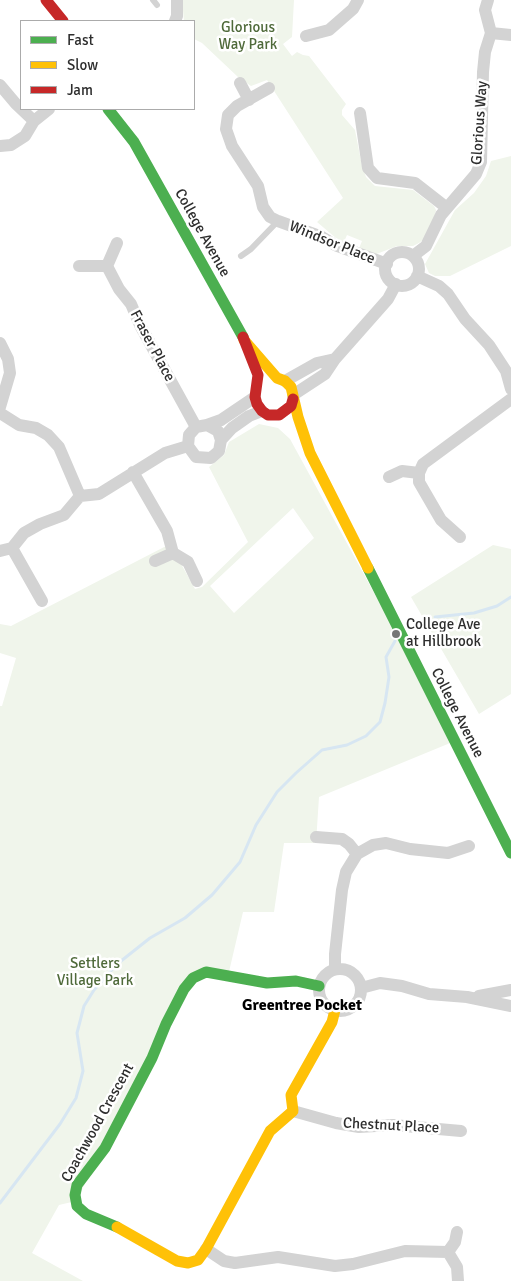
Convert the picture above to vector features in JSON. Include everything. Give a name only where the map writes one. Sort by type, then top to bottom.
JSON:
[{"type":"street","points":[[46,0],[62,20]]},
{"type":"street","points":[[175,20],[177,16],[177,0]]},
{"type":"street","points":[[306,36],[329,30],[353,8],[358,0]]},
{"type":"street","name":"Glorious Way","points":[[413,256],[426,246],[441,215],[476,174],[481,162],[483,72],[485,52],[491,34],[485,10],[488,0]]},
{"type":"street","points":[[491,34],[511,35]]},
{"type":"street","points":[[240,83],[249,100]]},
{"type":"street","points":[[0,85],[20,108]]},
{"type":"street","name":"Windsor Place","points":[[269,88],[237,106],[228,115],[226,129],[232,146],[258,186],[263,207],[270,216],[278,221],[386,264]]},
{"type":"street","points":[[22,110],[34,121]]},
{"type":"street","points":[[0,146],[11,145],[25,136],[34,121],[41,113],[47,110]]},
{"type":"street","name":"College Avenue","points":[[109,110],[134,142],[244,340],[258,375],[256,404],[262,411],[274,416],[290,430],[310,453]]},
{"type":"street","name":"College Avenue","points":[[123,110],[134,142]]},
{"type":"street","points":[[360,113],[368,168],[377,178],[415,183],[447,208]]},
{"type":"street","points":[[79,266],[107,266],[117,243]]},
{"type":"street","points":[[403,252],[413,256],[419,266],[417,276],[413,282],[406,285],[396,284],[387,276],[386,264],[389,259],[403,252]]},
{"type":"street","name":"Fraser Place","points":[[107,266],[119,289],[131,304],[140,325],[202,426]]},
{"type":"street","points":[[417,276],[439,286],[448,294],[465,319],[489,345],[506,371],[511,389]]},
{"type":"street","points":[[274,416],[285,412],[291,406],[293,397],[324,374],[334,359],[388,299],[396,284]]},
{"type":"street","name":"College Avenue","points":[[244,340],[291,387],[310,453],[511,853]]},
{"type":"street","points":[[0,343],[8,359],[10,373],[0,407]]},
{"type":"street","points":[[202,426],[218,431],[221,440],[219,451],[211,458],[196,456],[188,446],[189,435],[202,426],[220,420],[256,392],[268,378],[281,379],[317,363],[334,359]]},
{"type":"street","points":[[460,537],[441,520],[419,482],[419,473],[423,464],[511,399]]},
{"type":"street","points":[[221,440],[237,424],[249,416],[262,411]]},
{"type":"street","points":[[0,413],[19,425],[36,428],[48,435],[59,447],[80,496]]},
{"type":"street","points":[[42,601],[6,550],[24,533],[40,524],[64,515],[80,496],[99,494],[165,452],[188,446]]},
{"type":"street","points":[[389,477],[402,471],[419,473]]},
{"type":"street","points":[[133,472],[167,531],[173,553],[188,562],[197,581]]},
{"type":"street","points":[[155,561],[173,553]]},
{"type":"street","points":[[316,837],[342,839],[357,854]]},
{"type":"street","points":[[335,969],[342,890],[346,872],[357,854],[372,845],[386,843],[410,850],[448,853],[469,846]]},
{"type":"street","points":[[335,969],[343,969],[350,971],[358,978],[361,988],[358,1001],[352,1007],[346,1010],[335,1010],[325,1005],[321,999],[319,986],[326,974],[335,969]]},
{"type":"street","name":"Coachwood Crescent","points":[[293,1111],[270,1131],[206,1249],[198,1260],[188,1263],[177,1261],[116,1226],[86,1214],[78,1206],[75,1195],[77,1185],[105,1148],[152,1058],[166,1024],[184,989],[193,978],[206,972],[267,983],[296,981],[319,986]]},
{"type":"street","points":[[361,988],[380,983],[402,986],[429,994],[467,998],[511,1006]]},
{"type":"street","points":[[467,998],[511,990]]},
{"type":"street","points":[[293,1111],[290,1095],[332,1022],[335,1010]]},
{"type":"street","name":"Chestnut Place","points":[[293,1111],[336,1123],[359,1127],[393,1125],[461,1130]]},
{"type":"street","points":[[448,1252],[455,1242],[457,1232]]},
{"type":"street","points":[[206,1249],[224,1261],[235,1263],[278,1257],[335,1266],[353,1264],[405,1251],[448,1252]]},
{"type":"street","points":[[448,1252],[457,1267],[458,1281]]},
{"type":"lane","name":"Windsor Place","points":[[241,256],[251,249],[278,221]]},
{"type":"green space","name":"Glorious Way Park","points":[[182,0],[294,0],[292,37],[283,44],[292,56],[297,52],[309,56],[346,104],[342,110],[342,115],[355,130],[366,177],[375,186],[413,190],[434,206],[436,210],[434,221],[425,238],[413,246],[397,246],[374,255],[358,251],[362,241],[347,235],[343,244],[317,222],[343,198],[267,80],[251,86],[238,77],[202,43],[195,40],[195,20],[184,20]]},
{"type":"green space","points":[[511,156],[511,246],[450,276],[435,276],[429,273],[425,264],[455,210],[474,193],[486,176],[491,161]]},
{"type":"green space","name":"Settlers Village Park","points":[[259,424],[278,428],[290,439],[455,741],[319,797],[316,843],[284,843],[274,912],[243,912],[228,976],[193,978],[76,1201],[59,1205],[32,1253],[83,1281],[0,1281],[0,706],[2,706],[16,658],[0,653],[0,624],[11,626],[170,544],[195,589],[202,587],[248,542],[209,467],[224,455],[229,442]],"holes":[[[293,508],[314,538],[234,613],[210,586]]]},
{"type":"green space","points":[[493,545],[511,549],[511,694],[479,714],[411,597]]},
{"type":"waterway","points":[[435,617],[474,613],[497,606],[511,597]]},
{"type":"waterway","points":[[0,1203],[60,1124],[76,1098],[83,1071],[77,1033],[84,1006],[94,990],[116,965],[150,938],[185,918],[212,895],[240,862],[256,825],[277,792],[296,773],[322,750],[347,745],[366,736],[380,722],[389,677],[386,657],[395,641]]},
{"type":"traffic: fast","points":[[109,110],[134,142],[243,337]]},
{"type":"traffic: fast","points":[[368,568],[511,853]]},
{"type":"traffic: fast","points":[[117,1227],[86,1214],[77,1206],[75,1195],[77,1185],[105,1148],[152,1058],[166,1024],[184,989],[193,978],[206,972],[267,983],[296,981],[319,986]]},
{"type":"traffic: slow","points":[[244,340],[277,378],[285,381],[291,387],[298,417],[310,453],[368,568]]},
{"type":"traffic: slow","points":[[117,1227],[177,1261],[188,1263],[198,1260],[206,1249],[270,1131],[293,1111],[291,1095],[332,1022],[335,1010]]},
{"type":"traffic: jam","points":[[46,0],[62,20]]},
{"type":"traffic: jam","points":[[243,337],[258,375],[255,397],[262,411],[268,415],[279,415],[291,406],[293,399]]},
{"type":"place","name":"College Ave at Hillbrook","points":[[396,634]]},
{"type":"district","name":"Greentree Pocket","points":[[302,1006]]}]
